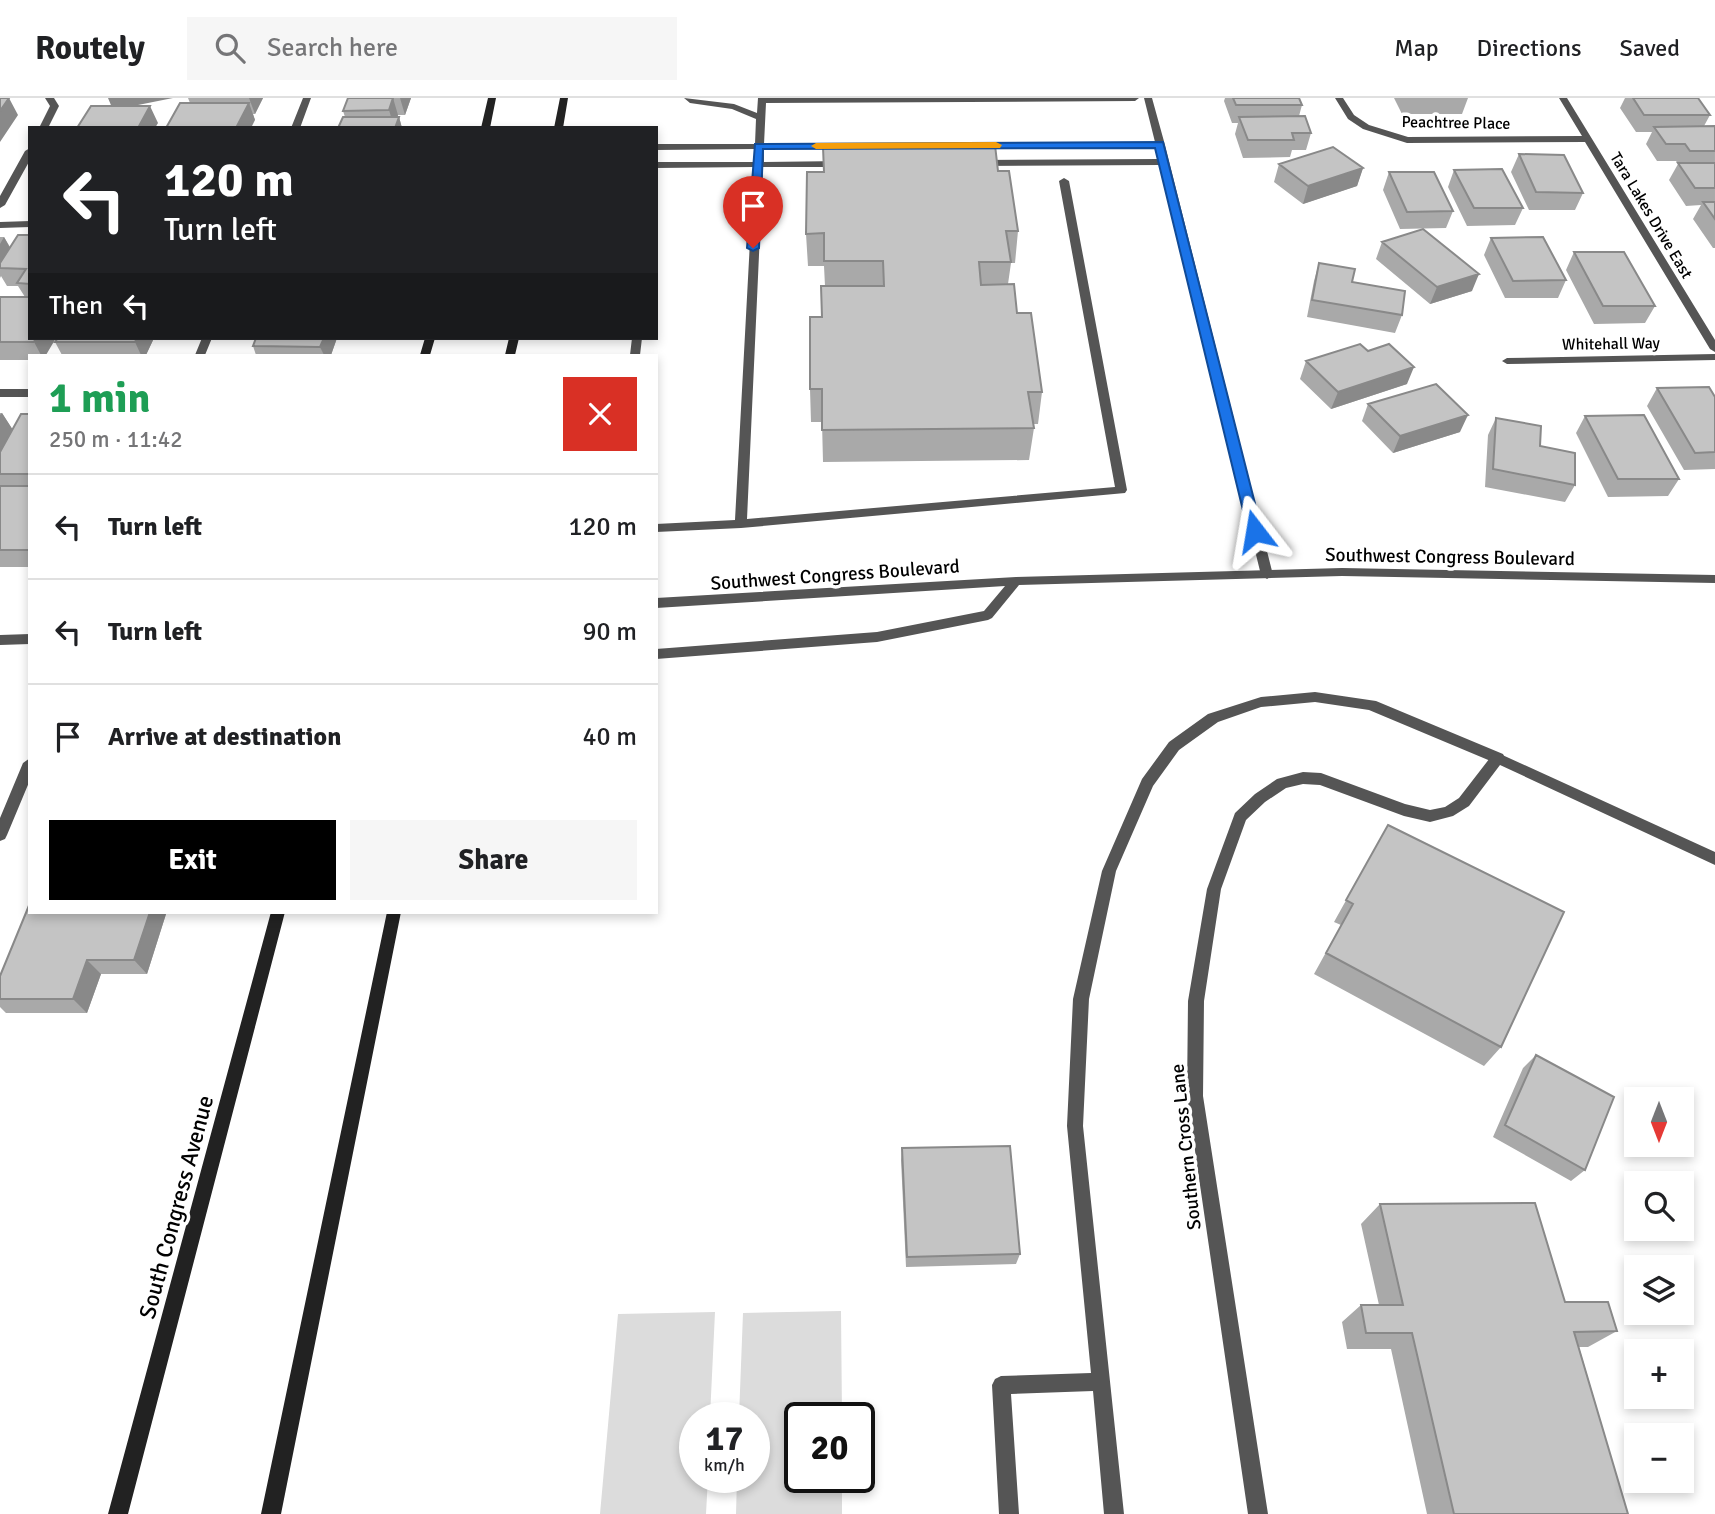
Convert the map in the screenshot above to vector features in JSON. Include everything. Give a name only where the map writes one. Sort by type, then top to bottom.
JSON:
[{"type":"main road","points":[[485,126],[492,98]]},
{"type":"main road","points":[[558,126],[564,98]]},
{"type":"main road","name":"South Congress Avenue","points":[[118,1514],[277,914]]},
{"type":"main road","points":[[271,1514],[394,914]]},
{"type":"street","points":[[44,126],[55,106],[49,98]]},
{"type":"street","points":[[296,126],[307,98]]},
{"type":"street","points":[[688,98],[693,102],[734,107],[761,117]]},
{"type":"street","points":[[741,524],[762,99],[1135,98]]},
{"type":"street","points":[[1148,98],[1266,575]]},
{"type":"street","name":"Peachtree Place","points":[[1339,98],[1351,117],[1366,127],[1407,140],[1587,139]]},
{"type":"street","name":"Tara Lakes Drive East","points":[[1563,98],[1715,349]]},
{"type":"street","points":[[962,145],[1160,145]]},
{"type":"street","points":[[1059,145],[1062,163]]},
{"type":"street","points":[[658,146],[907,150],[934,146]]},
{"type":"street","points":[[0,205],[28,155]]},
{"type":"street","points":[[972,163],[1163,162]]},
{"type":"street","points":[[658,165],[853,164]]},
{"type":"street","points":[[658,528],[741,524],[1121,490],[1064,181]]},
{"type":"street","points":[[0,225],[28,224]]},
{"type":"street","name":"Whitehall Way","points":[[1507,361],[1715,357]]},
{"type":"street","points":[[0,393],[28,393]]},
{"type":"street","name":"Southwest Congress Boulevard","points":[[658,603],[1016,581],[1342,572],[1715,579]]},
{"type":"street","points":[[658,654],[877,637],[988,615],[1016,581]]},
{"type":"street","points":[[0,640],[28,639]]},
{"type":"street","points":[[1114,1514],[1075,1126],[1081,999],[1109,871],[1147,783],[1174,746],[1213,718],[1261,702],[1315,697],[1371,705],[1498,758],[1715,859]]},
{"type":"street","name":"Southern Cross Lane","points":[[1258,1514],[1195,1096],[1196,1001],[1214,889],[1240,817],[1260,798],[1282,783],[1303,778],[1321,779],[1404,810],[1430,816],[1448,812],[1464,802],[1498,758]]},
{"type":"street","points":[[0,835],[28,768]]},
{"type":"street","points":[[1009,1514],[1001,1385],[1100,1382]]},
{"type":"shaded area","points":[[841,1311],[842,1402],[784,1402],[784,1493],[842,1493],[842,1514],[736,1514],[737,1493],[770,1493],[770,1402],[740,1402],[743,1313]]},
{"type":"shaded area","points":[[715,1312],[711,1402],[679,1402],[679,1493],[707,1493],[706,1514],[600,1514],[618,1314]]},
{"type":"building","points":[[0,98],[9,98],[0,111]]},
{"type":"building","points":[[348,98],[393,98],[389,110],[343,111]]},
{"type":"building","points":[[1233,98],[1299,98],[1302,105],[1236,105]]},
{"type":"building","points":[[1633,98],[1698,98],[1710,115],[1644,115]]},
{"type":"building","points":[[180,103],[249,103],[237,126],[167,126]]},
{"type":"building","points":[[91,106],[150,106],[139,126],[78,126]]},
{"type":"building","points":[[1305,116],[1311,133],[1292,133],[1294,140],[1248,140],[1239,117]]},
{"type":"building","points":[[343,117],[399,117],[396,126],[339,126]]},
{"type":"building","points":[[1715,126],[1715,151],[1690,151],[1685,144],[1666,144],[1654,127]]},
{"type":"building","points":[[995,145],[998,171],[1009,171],[1018,231],[1006,231],[1011,262],[979,262],[981,285],[1014,284],[1017,313],[1031,313],[1042,392],[1028,392],[1034,428],[822,430],[822,389],[810,389],[810,317],[822,317],[821,286],[884,286],[883,261],[824,261],[824,233],[806,234],[807,172],[824,172],[823,147]]},
{"type":"building","points":[[1333,147],[1363,168],[1308,186],[1279,164]]},
{"type":"building","points":[[1519,154],[1564,155],[1583,193],[1536,192]]},
{"type":"building","points":[[1678,163],[1715,163],[1715,188],[1695,188]]},
{"type":"building","points":[[1502,169],[1523,208],[1474,208],[1454,170]]},
{"type":"building","points":[[1389,172],[1434,172],[1453,211],[1407,212]]},
{"type":"building","points":[[1703,202],[1715,202],[1715,219]]},
{"type":"building","points":[[1423,229],[1479,274],[1437,287],[1382,242]]},
{"type":"building","points":[[18,235],[28,235],[28,284],[17,283],[26,269],[0,268],[0,263]]},
{"type":"building","points":[[1543,237],[1566,280],[1513,281],[1491,238]]},
{"type":"building","points":[[1574,252],[1624,252],[1655,306],[1603,306]]},
{"type":"building","points":[[1319,263],[1355,269],[1352,282],[1405,291],[1402,315],[1312,300]]},
{"type":"building","points":[[0,297],[28,297],[28,340],[35,340],[34,342],[0,342]]},
{"type":"building","points":[[56,340],[136,340],[135,342],[55,342]]},
{"type":"building","points":[[255,340],[323,340],[320,347],[253,346]]},
{"type":"building","points":[[1360,344],[1368,351],[1389,344],[1414,367],[1338,392],[1306,361]]},
{"type":"building","points":[[1436,384],[1468,415],[1400,436],[1368,404]]},
{"type":"building","points":[[1709,387],[1715,397],[1715,452],[1695,453],[1657,388]]},
{"type":"building","points":[[21,414],[28,414],[28,474],[0,474],[0,452]]},
{"type":"building","points":[[1644,415],[1679,479],[1618,479],[1585,416]]},
{"type":"building","points":[[1496,418],[1541,426],[1540,446],[1575,453],[1575,485],[1493,469]]},
{"type":"building","points":[[0,486],[28,486],[28,550],[0,550]]},
{"type":"building","points":[[1388,825],[1564,912],[1501,1047],[1326,953],[1353,904],[1346,900]]},
{"type":"building","points":[[28,908],[28,914],[149,914],[134,960],[87,960],[73,999],[0,999],[0,976]]},
{"type":"building","points":[[1536,1055],[1614,1097],[1585,1170],[1505,1125]]},
{"type":"building","points":[[1010,1146],[1020,1254],[907,1257],[902,1148]]},
{"type":"building","points":[[1535,1203],[1565,1302],[1608,1302],[1617,1331],[1574,1332],[1628,1514],[1454,1514],[1412,1333],[1366,1333],[1361,1305],[1403,1305],[1380,1204]]},
{"type":"slow traffic","points":[[816,146],[996,145]]},
{"type":"route","points":[[753,248],[758,146],[1160,145],[1255,531]]}]
